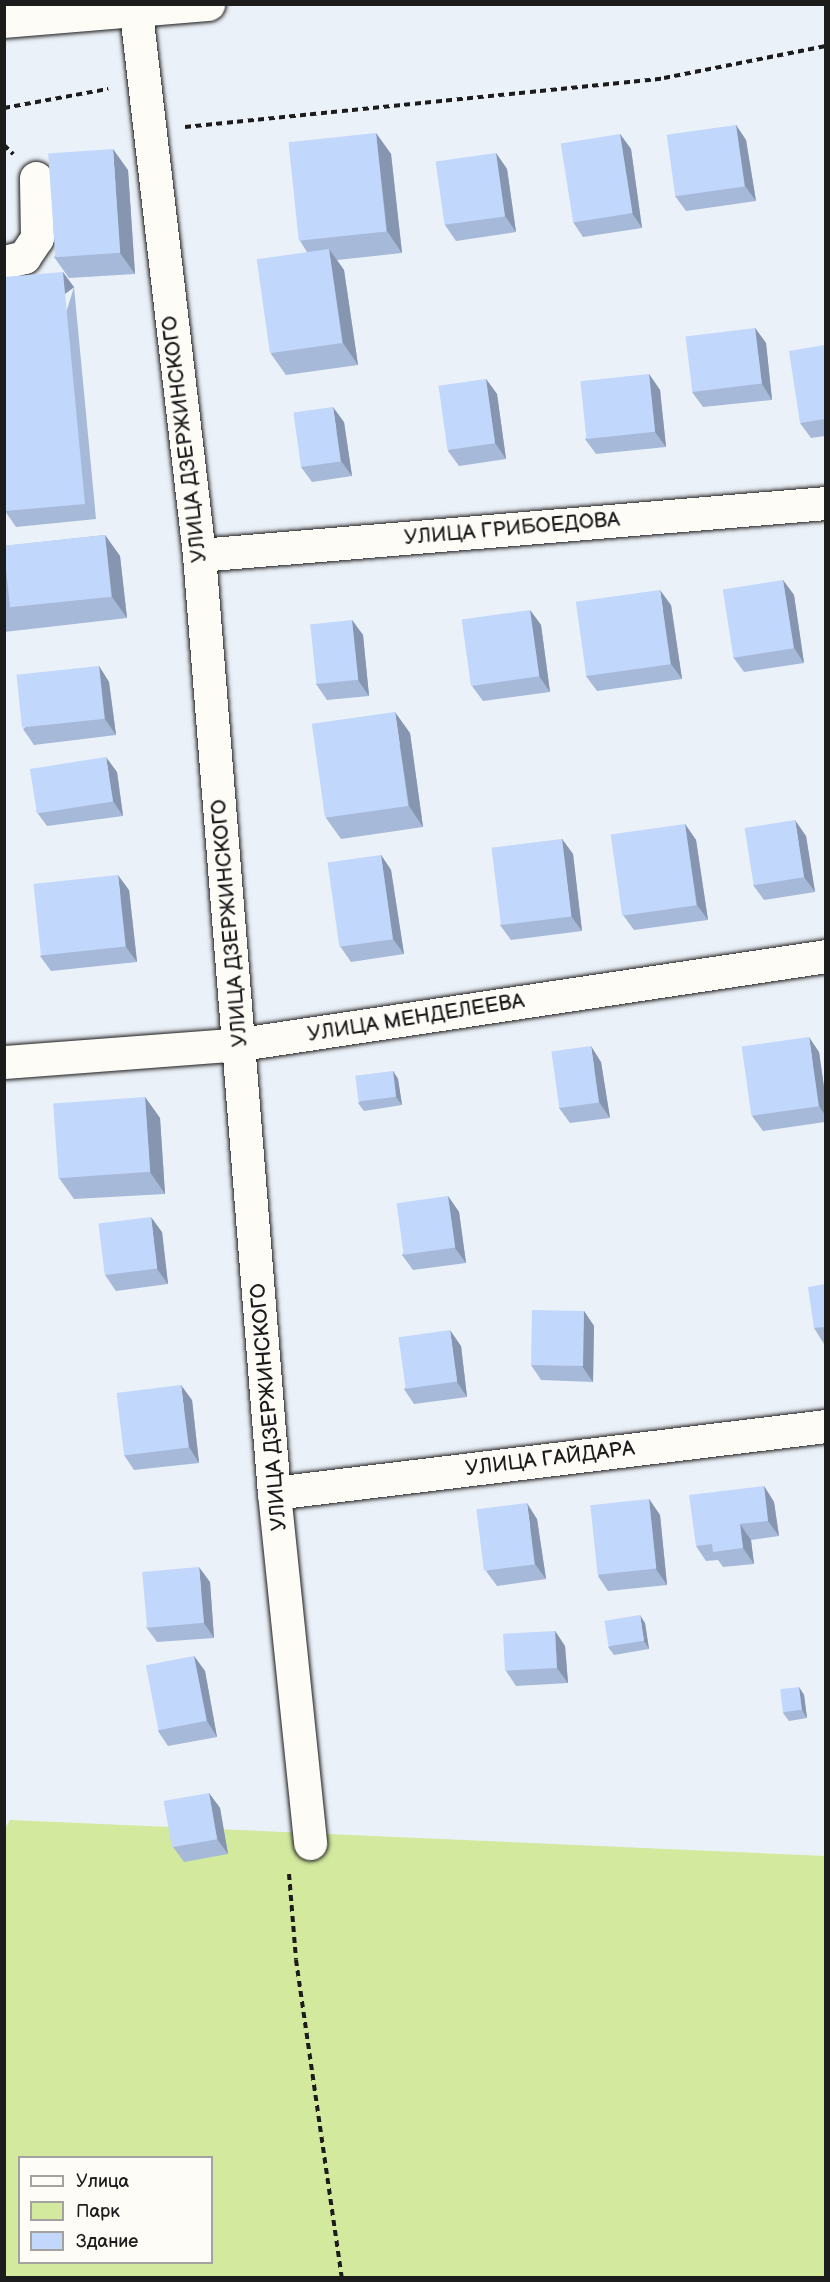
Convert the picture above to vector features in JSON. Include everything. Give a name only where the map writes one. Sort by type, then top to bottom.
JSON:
[{"type":"street","points":[[4,21],[135,7],[208,4]]},
{"type":"street","name":"УЛИЦА ДЗЕРЖИНСКОГО","points":[[135,7],[199,555],[241,1044],[274,1493],[310,1843]]},
{"type":"street","points":[[4,262],[24,257],[37,238],[36,178]]},
{"type":"street","name":"УЛИЦА ГРИБОЕДОВА","points":[[199,555],[825,503]]},
{"type":"street","name":"УЛИЦА МЕНДЕЛЕЕВА","points":[[4,1062],[241,1044],[825,957]]},
{"type":"street","name":"УЛИЦА ГАЙДАРА","points":[[274,1493],[825,1426]]},
{"type":"path","points":[[150,132],[664,78],[825,46]]},
{"type":"path","points":[[4,108],[144,82]]},
{"type":"green space","points":[[10,1820],[825,1856],[825,2277],[5,2278],[4,1830]]},
{"type":"building","points":[[736,125],[745,186],[675,196],[667,135]]},
{"type":"building","points":[[376,133],[386,231],[299,241],[288,142]]},
{"type":"building","points":[[620,134],[633,213],[573,222],[561,143]]},
{"type":"building","points":[[113,149],[120,253],[55,257],[48,154]]},
{"type":"building","points":[[496,153],[505,216],[445,225],[436,161]]},
{"type":"building","points":[[329,249],[342,343],[270,353],[257,259]]},
{"type":"building","points":[[63,272],[85,504],[5,511],[4,277]]},
{"type":"building","points":[[755,328],[762,384],[692,392],[686,337]]},
{"type":"building","points":[[825,345],[825,419],[800,423],[789,351]]},
{"type":"building","points":[[649,374],[655,432],[586,439],[580,381]]},
{"type":"building","points":[[486,379],[495,443],[448,450],[438,386]]},
{"type":"building","points":[[333,407],[341,461],[301,467],[293,413]]},
{"type":"building","points":[[105,535],[111,597],[10,607],[4,546]]},
{"type":"building","points":[[783,580],[794,648],[734,658],[723,590]]},
{"type":"building","points":[[660,590],[670,664],[586,676],[576,602]]},
{"type":"building","points":[[530,610],[539,676],[471,686],[462,620]]},
{"type":"building","points":[[352,620],[358,680],[317,684],[310,624]]},
{"type":"building","points":[[99,666],[105,719],[22,727],[16,675]]},
{"type":"building","points":[[395,712],[408,806],[325,818],[312,724]]},
{"type":"building","points":[[106,757],[113,801],[37,813],[30,769]]},
{"type":"building","points":[[795,820],[804,877],[754,885],[745,828]]},
{"type":"building","points":[[685,824],[696,905],[622,916],[611,834]]},
{"type":"building","points":[[562,839],[572,916],[501,925],[492,848]]},
{"type":"building","points":[[381,855],[393,939],[339,947],[328,863]]},
{"type":"building","points":[[118,875],[126,947],[41,955],[33,884]]},
{"type":"building","points":[[809,1037],[819,1106],[751,1116],[742,1046]]},
{"type":"building","points":[[591,1046],[599,1102],[559,1108],[551,1052]]},
{"type":"building","points":[[393,1071],[396,1097],[358,1101],[355,1076]]},
{"type":"building","points":[[145,1097],[150,1172],[58,1178],[53,1103]]},
{"type":"building","points":[[448,1196],[455,1247],[404,1255],[397,1203]]},
{"type":"building","points":[[151,1217],[157,1269],[105,1275],[98,1223]]},
{"type":"building","points":[[825,1284],[825,1327],[814,1328],[808,1287]]},
{"type":"building","points":[[532,1310],[584,1311],[583,1366],[531,1365]]},
{"type":"building","points":[[450,1330],[457,1381],[406,1389],[399,1337]]},
{"type":"building","points":[[181,1385],[189,1448],[124,1455],[116,1393]]},
{"type":"building","points":[[764,1486],[768,1521],[740,1524],[743,1548],[713,1552],[712,1544],[696,1546],[689,1495]]},
{"type":"building","points":[[649,1499],[656,1569],[598,1575],[590,1505]]},
{"type":"building","points":[[527,1503],[535,1565],[484,1571],[476,1509]]},
{"type":"building","points":[[199,1567],[204,1623],[147,1628],[142,1572]]},
{"type":"building","points":[[640,1615],[644,1641],[609,1646],[604,1621]]},
{"type":"building","points":[[555,1631],[557,1668],[505,1671],[503,1634]]},
{"type":"building","points":[[194,1656],[207,1721],[158,1730],[146,1665]]},
{"type":"building","points":[[799,1687],[802,1710],[783,1712],[780,1689]]},
{"type":"building","points":[[209,1793],[217,1839],[172,1847],[164,1801]]}]
